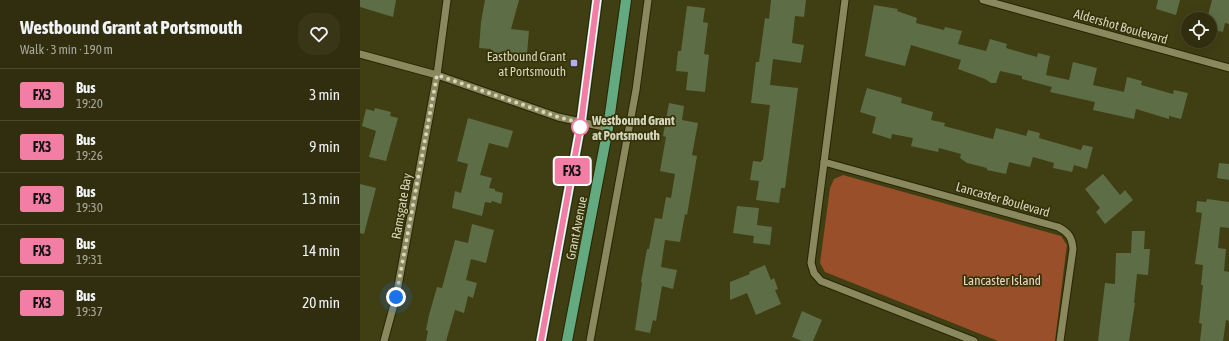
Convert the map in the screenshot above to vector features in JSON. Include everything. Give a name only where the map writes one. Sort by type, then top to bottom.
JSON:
[{"type":"main road","name":"Grant Avenue","points":[[541,341],[581,123],[597,0]]},
{"type":"main road","name":"Grant Avenue","points":[[567,341],[608,128],[626,0]]},
{"type":"street","name":"Ramsgate Bay","points":[[384,341],[396,297],[437,75],[447,0]]},
{"type":"street","points":[[590,341],[636,90],[648,0]]},
{"type":"street","points":[[845,0],[811,263],[814,273],[821,282],[974,341]]},
{"type":"street","name":"Aldershot Boulevard","points":[[983,0],[1229,68]]},
{"type":"street","points":[[360,54],[437,75],[558,117],[608,128]]},
{"type":"street","name":"Lancaster Boulevard","points":[[824,162],[1058,227],[1064,230],[1070,235],[1073,249],[1060,341]]},
{"type":"green space","name":"Lancaster Island","points":[[843,175],[1061,236],[1067,245],[1055,341],[998,341],[825,272],[820,263],[830,188],[834,179]]},
{"type":"building","points":[[360,0],[396,0],[393,17],[360,7]]},
{"type":"building","points":[[485,0],[519,0],[511,29],[529,31],[527,54],[502,51],[501,53],[491,52],[491,49],[479,48],[481,22]]},
{"type":"building","points":[[771,0],[806,0],[804,17],[795,16],[792,43],[804,45],[801,63],[773,59],[770,85],[798,88],[785,188],[781,188],[779,203],[756,200],[759,181],[750,180],[753,161],[761,162],[763,160],[770,105],[751,103],[756,62],[759,62],[765,18],[769,19]]},
{"type":"building","points":[[1158,0],[1180,0],[1176,15],[1156,9]]},
{"type":"building","points":[[1212,0],[1229,0],[1229,24],[1225,23],[1223,32],[1217,31],[1217,12],[1209,12]]},
{"type":"building","points":[[874,5],[898,9],[897,11],[917,18],[916,23],[944,30],[945,27],[962,31],[958,44],[986,51],[990,39],[1007,44],[1006,48],[1037,57],[1038,53],[1050,56],[1046,75],[1069,80],[1073,62],[1097,68],[1093,85],[1124,92],[1127,77],[1142,81],[1141,85],[1173,94],[1174,90],[1188,93],[1181,119],[1169,116],[1169,119],[1136,109],[1134,119],[1093,110],[1095,102],[1050,92],[1052,87],[1022,79],[1022,76],[1000,71],[996,83],[991,83],[985,79],[958,69],[961,60],[911,45],[905,66],[865,56]]},
{"type":"building","points":[[687,6],[705,8],[703,22],[708,23],[704,54],[709,55],[705,92],[686,90],[688,72],[676,71],[678,51],[681,51]]},
{"type":"building","points":[[867,88],[902,98],[901,103],[933,112],[931,120],[945,123],[944,126],[993,139],[996,128],[1026,136],[1028,130],[1040,133],[1039,138],[1081,150],[1083,145],[1093,147],[1087,169],[1074,165],[1072,172],[1053,168],[1054,163],[1033,157],[1030,167],[1009,162],[1006,174],[987,170],[987,168],[967,163],[960,158],[961,154],[939,148],[938,152],[911,146],[913,138],[892,134],[891,139],[872,133],[876,117],[860,112]]},
{"type":"building","points":[[669,103],[684,106],[682,120],[698,123],[692,155],[697,156],[687,215],[685,214],[680,242],[665,240],[661,267],[677,270],[673,289],[662,286],[656,321],[653,320],[650,333],[635,330],[647,249],[649,249],[655,218],[662,219],[666,197],[671,198],[675,174],[660,171],[666,137],[663,136]]},
{"type":"building","points":[[375,108],[391,112],[390,116],[398,118],[386,161],[369,157],[376,131],[362,126],[366,109],[374,111]]},
{"type":"building","points":[[468,118],[513,131],[508,148],[489,143],[480,175],[492,178],[489,188],[503,193],[501,204],[492,201],[491,203],[485,202],[482,216],[452,208],[455,191],[461,193],[468,164],[457,161]]},
{"type":"building","points":[[1219,163],[1229,164],[1229,180],[1217,178]]},
{"type":"building","points":[[1103,174],[1120,195],[1125,190],[1133,200],[1105,224],[1096,212],[1100,208],[1085,189]]},
{"type":"building","points":[[360,184],[376,188],[364,234],[360,233]]},
{"type":"building","points":[[1207,199],[1229,202],[1229,228],[1220,227],[1218,248],[1226,249],[1224,271],[1229,272],[1229,321],[1226,320],[1223,341],[1200,341],[1202,324],[1199,323],[1203,285],[1201,285],[1203,265],[1195,264],[1202,213],[1196,212],[1197,201],[1206,202]]},
{"type":"building","points":[[737,206],[759,208],[757,225],[772,227],[770,245],[753,243],[754,236],[733,233]]},
{"type":"building","points":[[472,224],[494,230],[486,263],[471,259],[466,280],[477,283],[473,298],[468,296],[464,313],[455,310],[446,341],[426,341],[428,331],[426,330],[429,315],[437,287],[442,288],[455,240],[468,243]]},
{"type":"building","points":[[1132,231],[1145,231],[1144,249],[1150,249],[1148,275],[1137,274],[1135,303],[1129,341],[1098,341],[1105,283],[1115,284],[1116,253],[1131,253]]},
{"type":"building","points":[[765,265],[771,280],[774,278],[778,289],[775,290],[781,304],[756,315],[747,293],[730,300],[730,282],[750,274],[749,272]]},
{"type":"building","points":[[802,311],[822,320],[813,341],[802,341],[792,337]]},
{"type":"bus line","name":"FX3","points":[[541,341],[581,123],[597,0]]},
{"type":"place","name":"Eastbound Grant at Portsmouth","points":[[574,63]]},
{"type":"place","name":"Westbound Grant at Portsmouth","points":[[580,127]]},
{"type":"route","points":[[396,297],[437,75],[558,117],[581,123],[580,127]]}]
